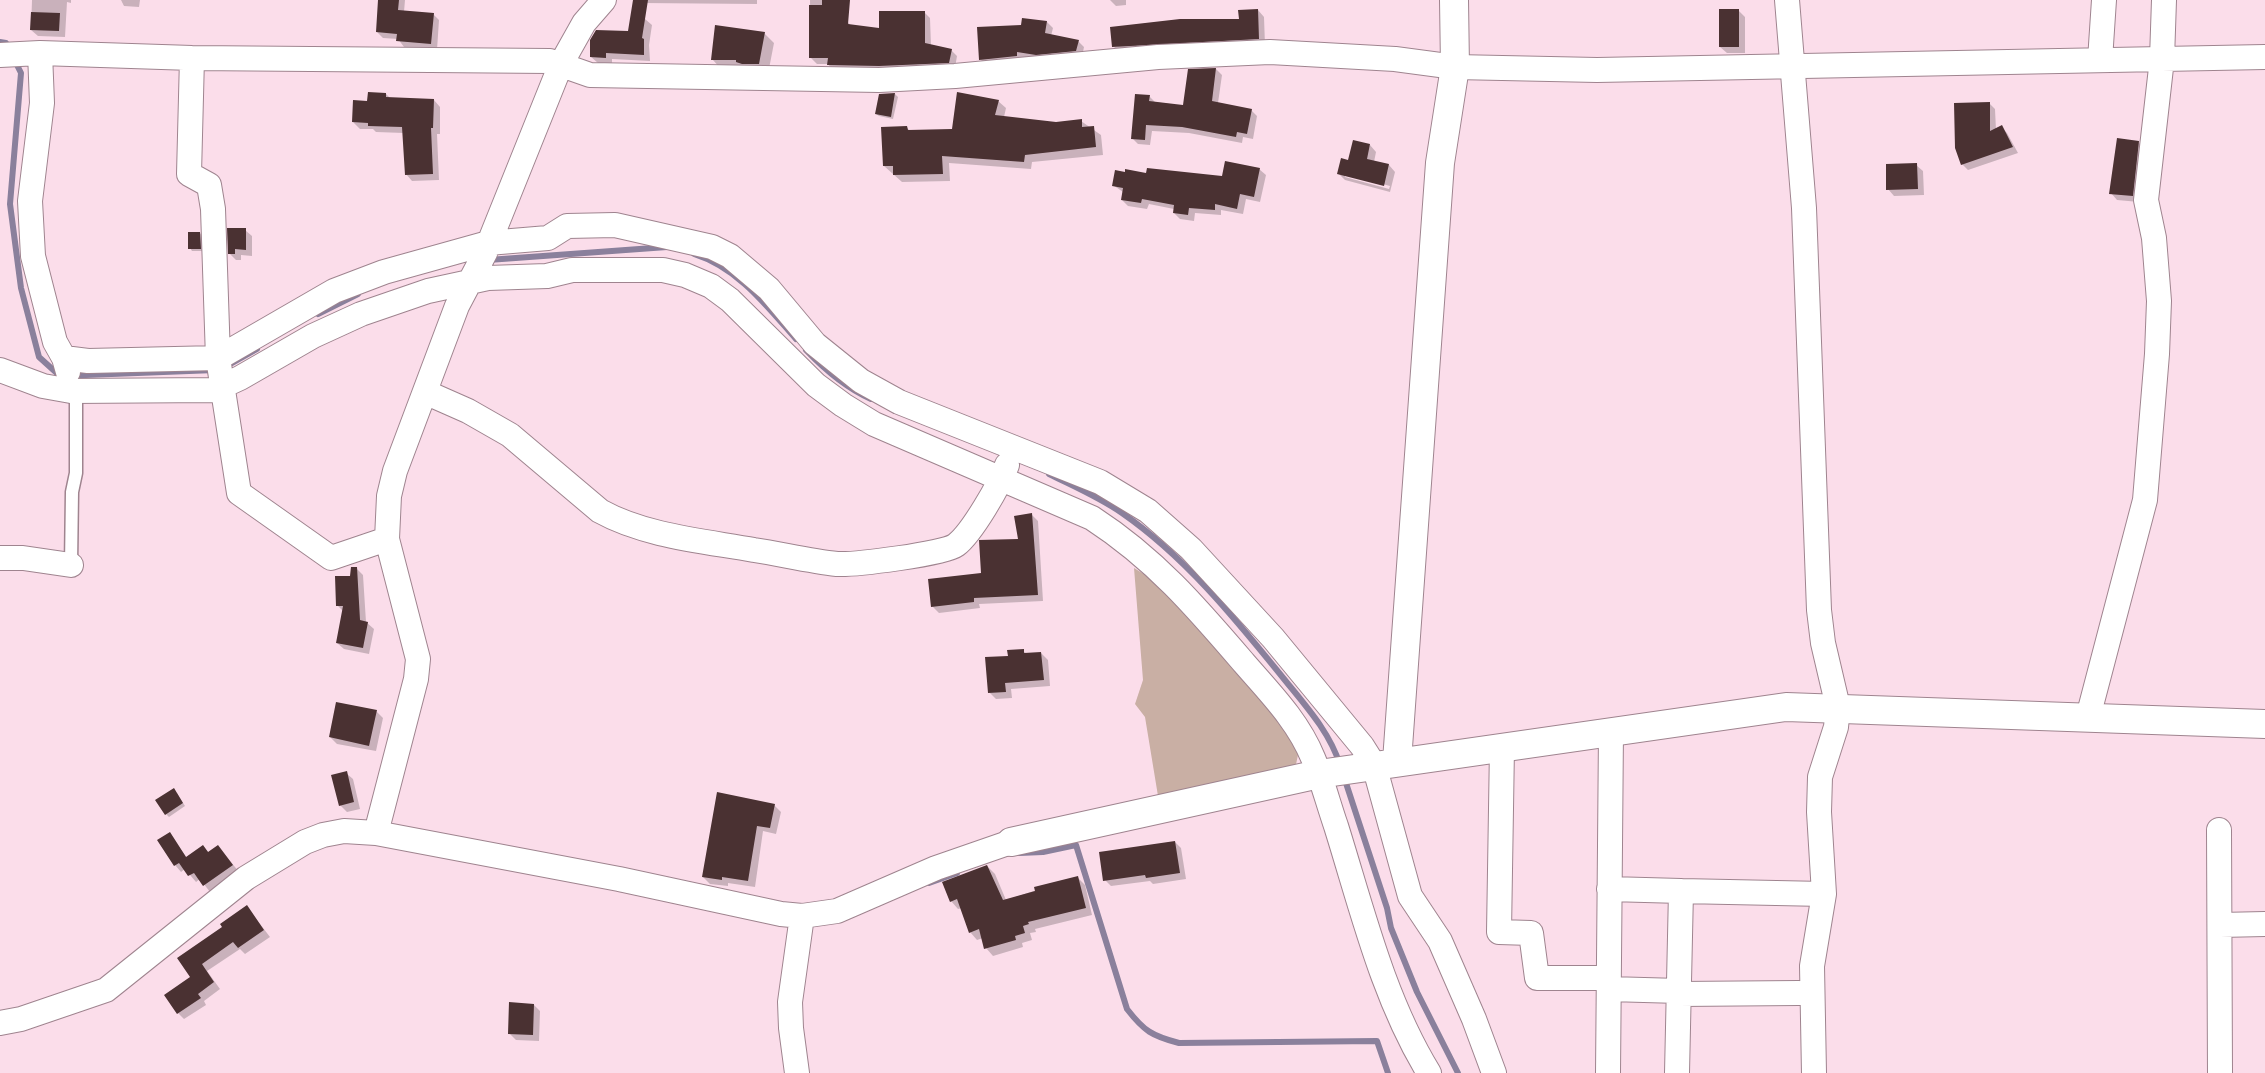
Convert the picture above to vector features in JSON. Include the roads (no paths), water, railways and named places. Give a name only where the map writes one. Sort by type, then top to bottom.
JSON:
[{"type":"street","points":[[376,833],[416,679],[418,659],[387,539],[389,496],[395,471],[457,306],[479,262],[560,64],[584,23],[604,0]]},
{"type":"street","points":[[1454,0],[1455,67],[1440,163],[1377,765],[1410,896],[1440,941],[1474,1019],[1494,1073]]},
{"type":"street","points":[[1787,0],[1794,66],[1804,208],[1820,610],[1824,643],[1838,707],[1836,727],[1820,777],[1819,894],[1812,966],[1814,1073]]},
{"type":"street","points":[[2100,60],[2104,0]]},
{"type":"street","points":[[2088,717],[2145,500],[2157,354],[2159,301],[2154,238],[2146,200],[2162,59],[2164,0]]},
{"type":"street","points":[[70,378],[55,342],[33,256],[30,201],[41,121],[17,54],[192,58],[550,61],[590,75],[879,80],[955,76],[1158,56],[1270,52],[1395,59],[1455,67],[1597,70],[2265,57]]},
{"type":"street","points":[[192,58],[189,174],[209,185],[213,209],[221,373],[239,493],[331,558],[387,539]]},
{"type":"street","points":[[70,378],[88,360],[221,373],[313,336],[361,314],[428,291],[479,262],[548,238],[567,226],[615,225],[712,246],[730,256],[747,270],[769,290],[815,344],[861,381],[1009,461],[1124,539],[1163,572],[1287,713],[1325,773],[1386,981],[1408,1034],[1429,1073]]},
{"type":"street","points":[[0,370],[43,386],[70,378],[205,391],[221,373],[334,291],[384,272],[479,262]]},
{"type":"street","points":[[479,262],[488,278],[547,276],[572,270],[663,270],[685,275],[711,286],[730,300],[796,368],[842,405],[874,424],[1009,461],[1100,482],[1124,495],[1168,527],[1191,549],[1273,638],[1377,765]]},
{"type":"street","points":[[425,392],[468,412],[510,436],[600,511],[616,520],[706,542],[838,564],[944,551],[957,545],[970,528],[1009,461]]},
{"type":"street","points":[[0,558],[23,558],[71,565]]},
{"type":"street","points":[[0,1023],[21,1019],[106,990],[246,878],[304,842],[323,835],[344,831],[376,833],[619,879],[781,914],[802,916],[837,911],[936,868],[1010,842],[1325,773],[1502,746],[1786,707],[1838,707],[2265,724]]},
{"type":"street","points":[[1608,1073],[1611,731]]},
{"type":"street","points":[[1502,746],[1499,932],[1531,933],[1537,978],[1679,992],[1799,993]]},
{"type":"street","points":[[2219,830],[2220,1073]]},
{"type":"street","points":[[1609,889],[1819,894]]},
{"type":"street","points":[[1677,1073],[1681,891]]},
{"type":"street","points":[[797,1073],[791,1028],[790,1002],[802,916]]},
{"type":"street","points":[[2220,925],[2265,924]]},
{"type":"lane","points":[[70,378],[76,473],[72,492],[71,565]]},
{"type":"waterway","points":[[0,42],[6,43],[9,50]]},
{"type":"waterway","points":[[14,59],[21,73],[10,204],[21,288],[39,357],[60,376],[215,370]]},
{"type":"waterway","points":[[488,260],[667,247]]},
{"type":"waterway","points":[[694,254],[710,260],[738,278],[762,301],[796,339]]},
{"type":"waterway","points":[[318,314],[358,294]]},
{"type":"waterway","points":[[225,367],[257,349]]},
{"type":"waterway","points":[[806,350],[836,378],[853,390],[871,399]]},
{"type":"waterway","points":[[1049,474],[1122,513],[1145,530],[1187,568],[1226,609],[1306,706],[1329,740],[1340,765]]},
{"type":"waterway","points":[[1344,777],[1387,908],[1391,928],[1417,992],[1458,1073]]},
{"type":"waterway","points":[[1019,853],[1043,852],[1076,845],[1127,1009],[1138,1023],[1149,1032],[1179,1043],[1377,1041],[1388,1073]]},
{"type":"waterway","points":[[929,883],[957,873]]}]
